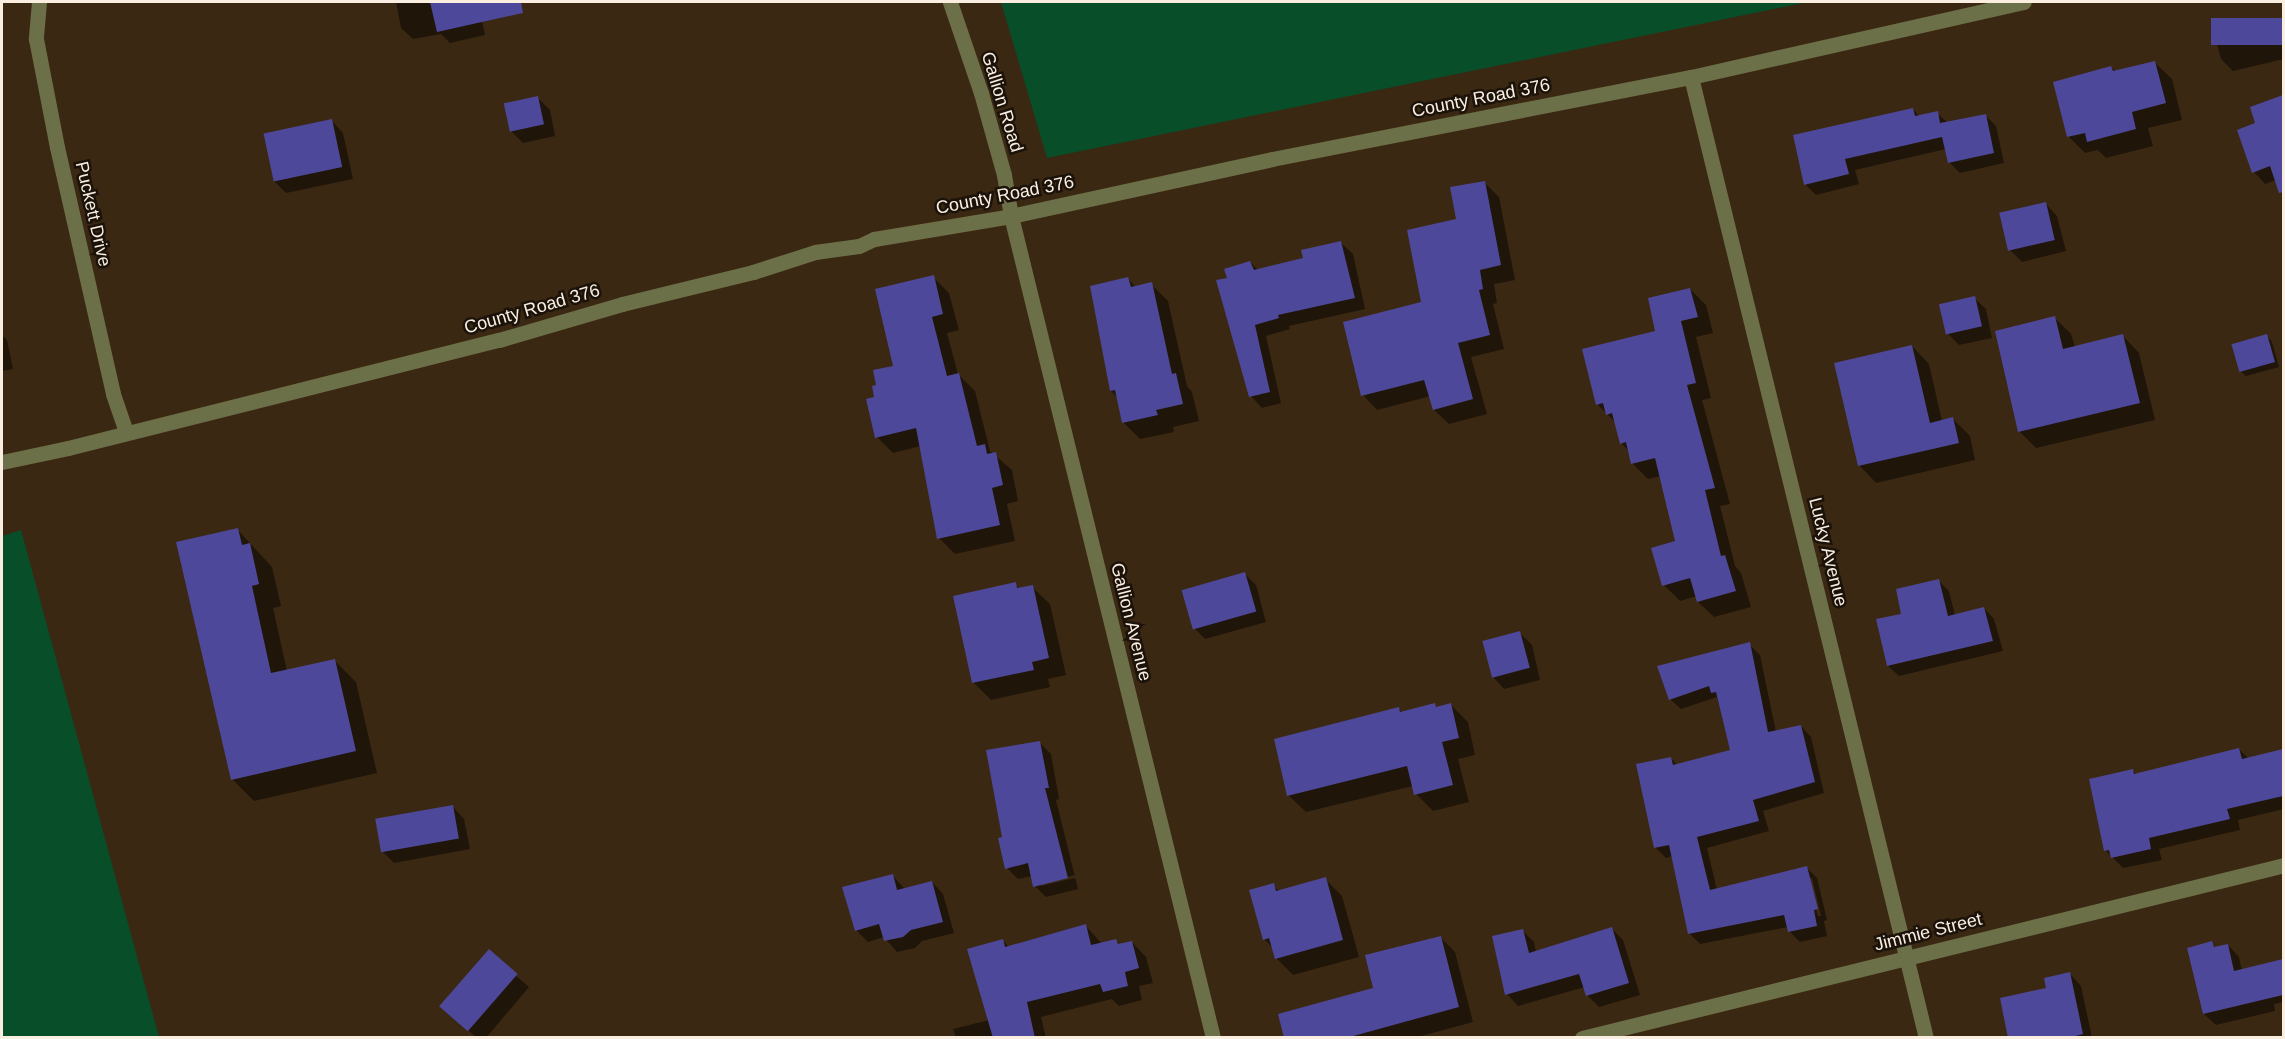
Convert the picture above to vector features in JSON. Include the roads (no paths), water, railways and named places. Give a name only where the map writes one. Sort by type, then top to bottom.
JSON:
[{"type":"street","name":"Puckett Drive","points":[[39,2],[36,39],[57,147],[113,394],[126,431]]},
{"type":"street","name":"Gallion Road","points":[[950,2],[981,93],[1004,175],[1011,216]]},
{"type":"street","name":"County Road 376","points":[[2,462],[68,448],[126,431],[499,340],[622,304],[753,272],[815,252],[859,246],[874,239],[1011,216],[1272,159],[1691,77],[2024,2]]},
{"type":"street","name":"Lucky Avenue","points":[[1691,77],[1926,1038]]},
{"type":"street","name":"Gallion Avenue","points":[[1011,216],[1213,1038]]},
{"type":"street","name":"Jimmie Street","points":[[1582,1038],[2283,865]]}]
